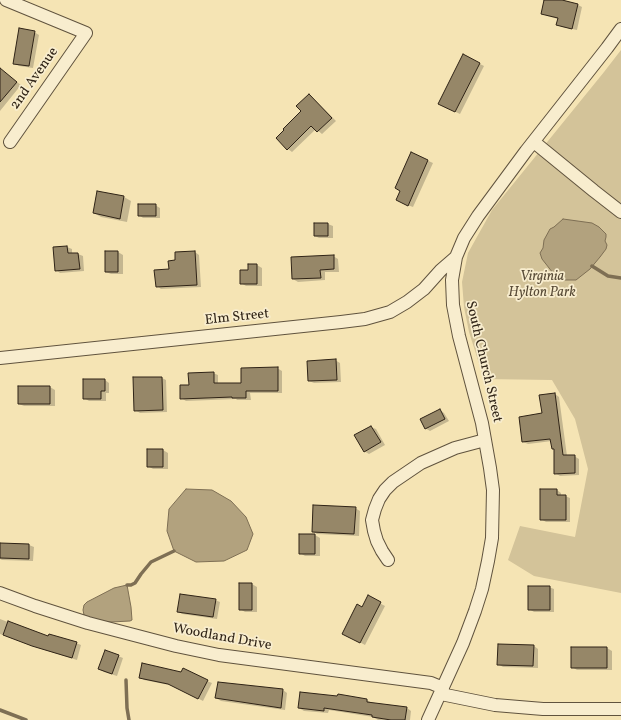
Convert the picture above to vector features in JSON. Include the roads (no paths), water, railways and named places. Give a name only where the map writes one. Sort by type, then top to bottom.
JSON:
[{"type":"street","name":"2nd Avenue","points":[[6,0],[86,33],[10,142]]},
{"type":"street","name":"South Church Street","points":[[428,720],[463,643],[475,611],[482,589],[492,538],[492,490],[490,468],[485,440],[459,336],[453,305],[452,280],[456,257],[464,238],[478,216],[621,29]]},
{"type":"street","points":[[534,142],[621,212]]},
{"type":"street","name":"Elm Street","points":[[0,358],[365,319],[390,312],[407,302],[424,289],[441,270],[456,257]]},
{"type":"street","points":[[388,560],[377,541],[372,520],[379,499],[385,490],[393,482],[421,463],[455,448],[485,440]]},
{"type":"street","name":"Woodland Drive","points":[[0,593],[88,623],[176,646],[219,655],[431,683],[442,691],[495,705],[543,709],[621,709]]},
{"type":"waterway","points":[[592,266],[608,276],[621,278]]},
{"type":"waterway","points":[[127,585],[135,583],[151,562],[174,551]]},
{"type":"waterway","points":[[126,680],[129,720]]},
{"type":"waterway","points":[[0,710],[26,720]]},
{"type":"park label","name":"Virginia Hylton Park","points":[[542,286]]}]
